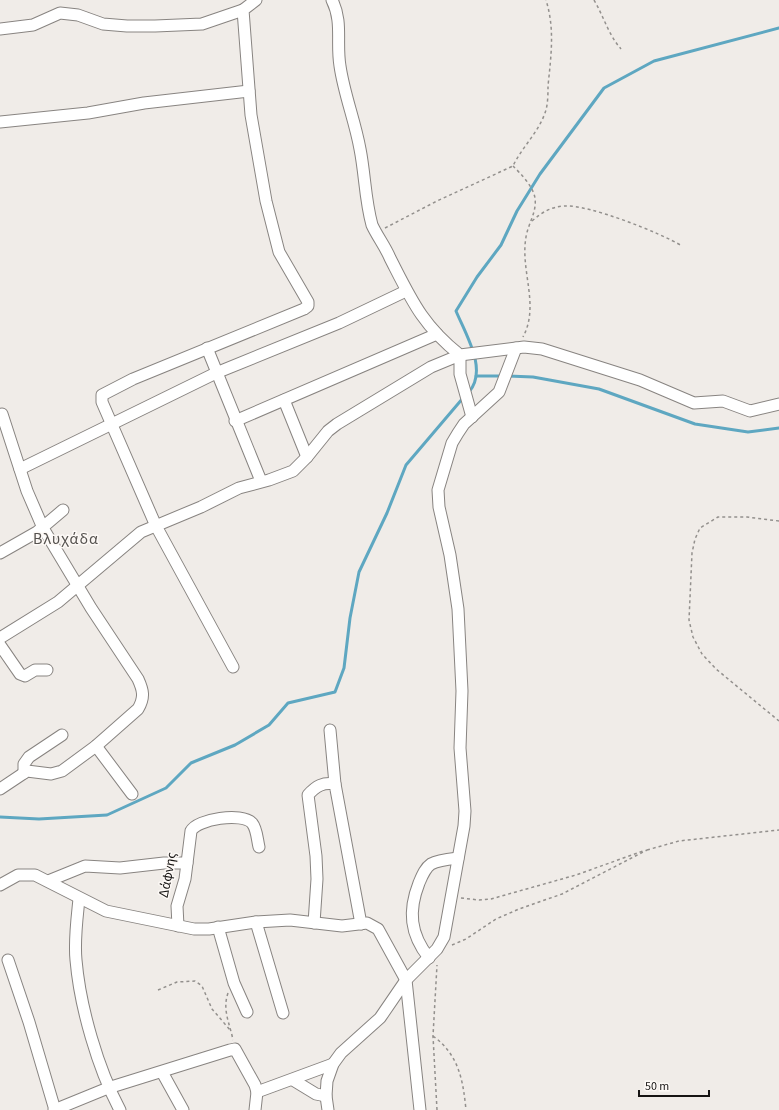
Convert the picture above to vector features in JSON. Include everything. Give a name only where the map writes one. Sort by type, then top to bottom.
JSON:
[{"type":"street","points":[[0,29],[33,25],[60,13],[78,15],[103,24],[127,26],[202,24],[243,10],[256,0]]},
{"type":"street","points":[[332,0],[339,20],[338,49],[342,83],[360,148],[369,214],[376,233],[419,314],[437,334],[460,355],[460,374],[472,417]]},
{"type":"street","points":[[233,667],[156,526],[102,402],[102,395],[133,379],[304,309],[308,304],[279,252],[262,179],[254,136],[243,10]]},
{"type":"street","points":[[0,122],[249,91]]},
{"type":"street","points":[[20,469],[216,373],[339,323],[406,291]]},
{"type":"street","points":[[235,421],[437,334]]},
{"type":"street","points":[[207,348],[235,421],[261,481]]},
{"type":"street","points":[[328,1110],[326,1096],[327,1081],[333,1064],[342,1053],[380,1018],[406,980],[438,949],[444,937],[465,811],[460,748],[462,709],[461,666],[456,589],[439,507],[438,494],[452,443],[461,428],[498,392],[516,348]]},
{"type":"street","points":[[0,638],[46,610],[78,586],[133,538],[239,488],[293,471],[307,457],[323,436],[337,424],[431,367],[460,355],[516,348],[542,349],[640,380],[694,403],[724,401],[750,411],[779,404]]},
{"type":"street","points":[[284,400],[307,457]]},
{"type":"street","points":[[0,790],[24,773],[30,771],[51,774],[62,771],[96,746],[138,709],[143,699],[144,691],[138,679],[78,586],[43,528],[31,502],[2,414]]},
{"type":"street","points":[[0,553],[43,528],[63,510]]},
{"type":"street","points":[[0,644],[20,674],[25,676],[35,670],[47,670]]},
{"type":"street","points":[[330,730],[335,784],[361,924]]},
{"type":"street","points":[[24,773],[24,764],[29,757],[62,735]]},
{"type":"street","points":[[96,746],[132,794]]},
{"type":"street","points":[[314,923],[317,871],[308,795],[320,784],[335,784]]},
{"type":"street","name":"Δάφνης","points":[[178,926],[177,906],[187,863],[193,826],[225,818],[247,819],[255,829],[259,847]]},
{"type":"street","points":[[429,958],[422,949],[413,923],[411,912],[414,898],[425,870],[430,864],[458,858]]},
{"type":"street","points":[[48,881],[85,866],[120,868],[170,863],[187,863]]},
{"type":"street","points":[[0,884],[24,874],[35,875],[79,899],[115,914],[194,929],[290,920],[342,926],[361,924],[373,925],[378,929],[406,980],[420,1110]]},
{"type":"street","points":[[79,899],[75,959],[78,982],[97,1056],[108,1088],[120,1110]]},
{"type":"street","points":[[256,922],[283,1013]]},
{"type":"street","points":[[218,927],[234,983],[247,1012]]},
{"type":"street","points":[[8,960],[30,1022],[54,1110],[108,1088],[235,1049],[255,1085],[257,1092],[255,1110]]},
{"type":"street","points":[[257,1092],[333,1064]]},
{"type":"street","points":[[162,1072],[183,1110]]},
{"type":"street","points":[[293,1080],[316,1094],[326,1096]]},
{"type":"path","points":[[376,233],[437,201],[513,166],[540,125],[546,112],[553,40],[552,25],[546,0]]},
{"type":"path","points":[[594,0],[604,17],[607,30],[622,49]]},
{"type":"path","points":[[513,166],[528,183],[535,197],[535,209],[526,237],[530,306],[529,326],[516,348]]},
{"type":"path","points":[[531,221],[550,208],[566,206],[582,208],[668,237],[682,246]]},
{"type":"path","points":[[779,521],[747,517],[718,517],[700,528],[692,553],[689,614],[693,637],[702,654],[716,669],[779,721]]},
{"type":"path","points":[[451,896],[479,900],[491,899],[576,875],[630,854],[680,841],[779,830]]},
{"type":"path","points":[[437,1110],[433,1036],[438,949],[456,944],[496,919],[577,887],[647,850]]},
{"type":"path","points":[[158,990],[177,982],[195,981],[202,986],[212,1009],[231,1031]]},
{"type":"path","points":[[234,983],[228,991],[226,1000],[227,1023],[231,1031],[235,1049]]},
{"type":"path","points":[[433,1036],[442,1043],[457,1062],[466,1110]]},
{"type":"waterway","points":[[469,392],[474,383],[476,363],[470,341],[456,311],[477,277],[501,245],[517,211],[540,174],[604,88],[654,61],[779,28]]},
{"type":"waterway","points":[[476,376],[503,376]]},
{"type":"waterway","points":[[508,376],[533,377],[599,389],[695,424],[748,432],[779,428]]},
{"type":"waterway","points":[[0,817],[39,819],[107,815],[166,788],[191,763],[235,745],[269,725],[288,703],[335,692],[344,668],[350,618],[359,572],[387,513],[406,465],[463,398]]},
{"type":"district","name":"Βλυχάδα","points":[[66,539]]}]
